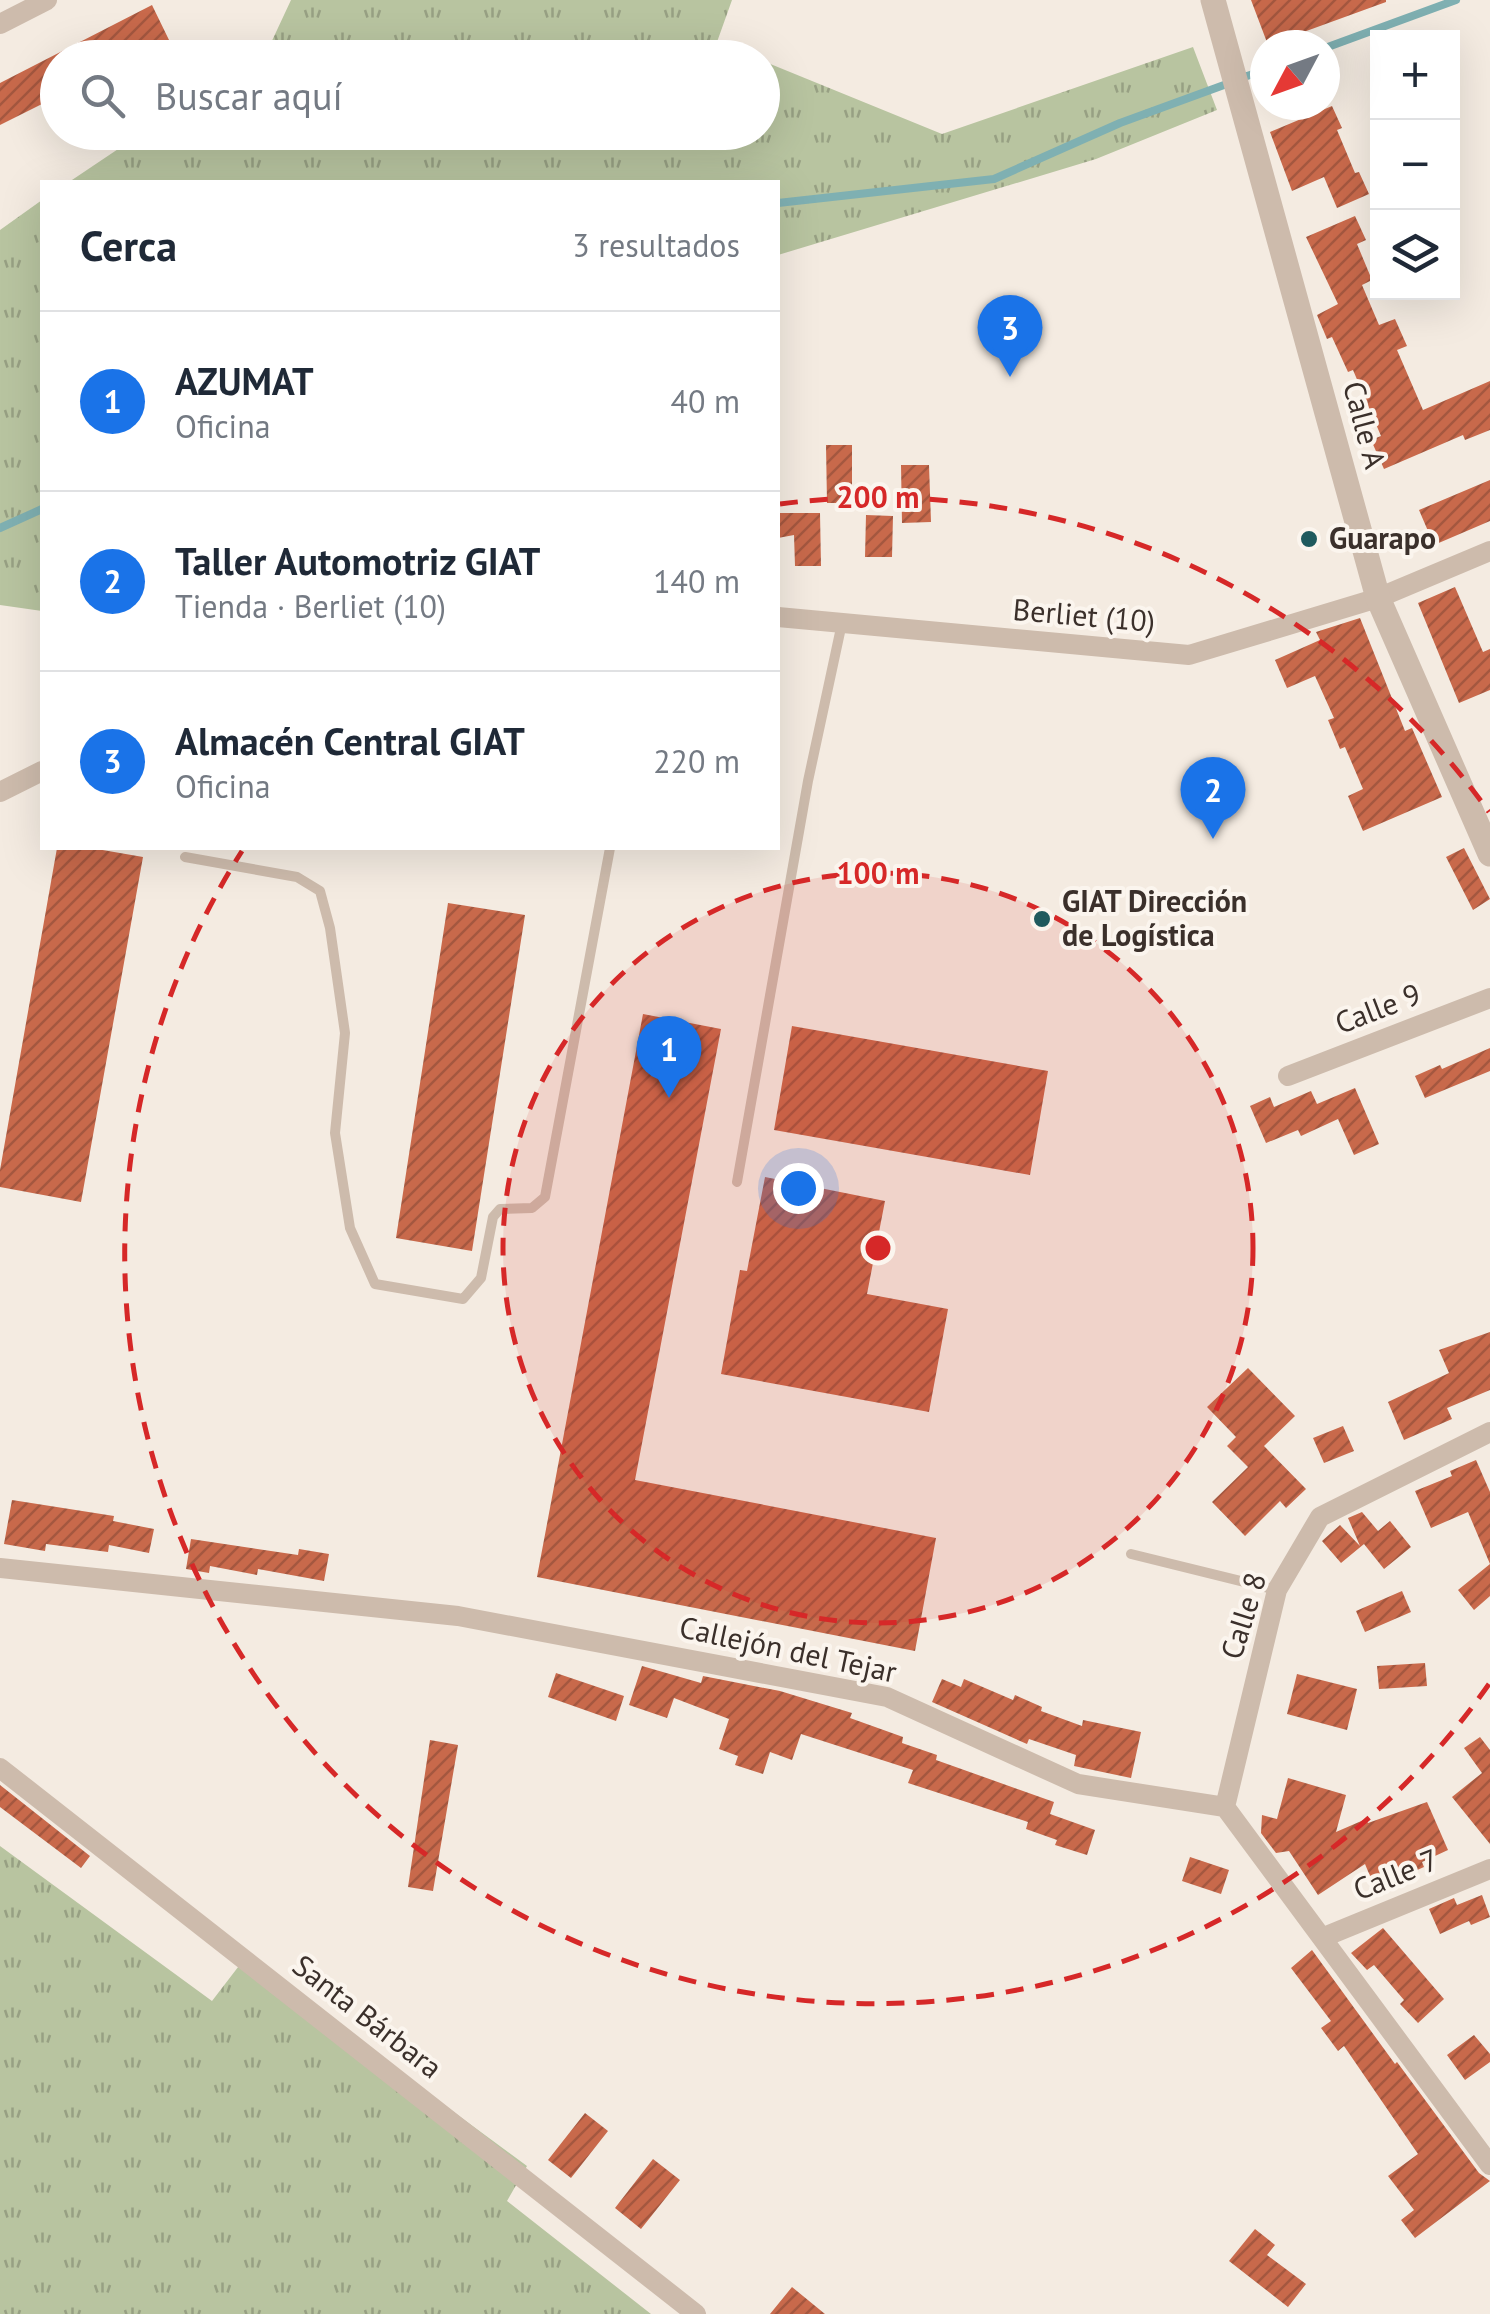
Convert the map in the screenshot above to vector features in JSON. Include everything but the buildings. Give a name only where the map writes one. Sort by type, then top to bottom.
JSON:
[{"type":"street","points":[[0,24],[47,0]]},
{"type":"street","name":"Calle A","points":[[1213,0],[1378,598],[1490,854]]},
{"type":"street","name":"Berliet (10)","points":[[780,616],[1188,655],[1378,598],[1490,551]]},
{"type":"street","points":[[0,792],[40,773]]},
{"type":"street","name":"Calle 9","points":[[1288,1076],[1490,998]]},
{"type":"street","name":"Calle 8","points":[[1226,1808],[1277,1590],[1320,1516],[1490,1432]]},
{"type":"street","name":"Callejón del Tejar","points":[[0,1568],[458,1616],[887,1697],[1078,1784],[1226,1808]]},
{"type":"street","name":"Santa Bárbara","points":[[0,1768],[696,2314]]},
{"type":"street","points":[[1226,1808],[1490,2165]]},
{"type":"street","name":"Calle 7","points":[[1324,1937],[1490,1869]]},
{"type":"lane","points":[[738,1182],[808,781],[842,623]]},
{"type":"lane","points":[[184,857],[297,876],[320,891],[330,928],[346,1033],[335,1134],[350,1228],[375,1284],[463,1299],[481,1278],[493,1217],[500,1208],[532,1208],[546,1198],[610,850]]},
{"type":"lane","points":[[1131,1554],[1277,1590]]},
{"type":"green space","points":[[291,0],[732,0],[718,40],[272,40]]},
{"type":"green space","points":[[1193,47],[1217,110],[1096,159],[780,254],[780,180],[72,180],[117,150],[780,150],[780,68],[942,134]]},
{"type":"green space","points":[[40,201],[40,611],[0,605],[0,230]]},
{"type":"green space","points":[[0,1846],[212,2001],[245,1958],[527,2166],[507,2201],[651,2314],[0,2314]]},
{"type":"waterway","points":[[1340,43],[1456,0]]},
{"type":"waterway","points":[[780,203],[994,179],[1120,123],[1224,85]]},
{"type":"waterway","points":[[0,528],[40,510]]},
{"type":"place","name":"Almacén Central GIAT","points":[[1010,377]]},
{"type":"place","name":"Guarapo","points":[[1309,539]]},
{"type":"place","name":"Taller Automotriz GIAT","points":[[1213,839]]},
{"type":"place","name":"GIAT Dirección de Logística","points":[[1042,919]]},
{"type":"place","name":"AZUMAT","points":[[669,1098]]}]
